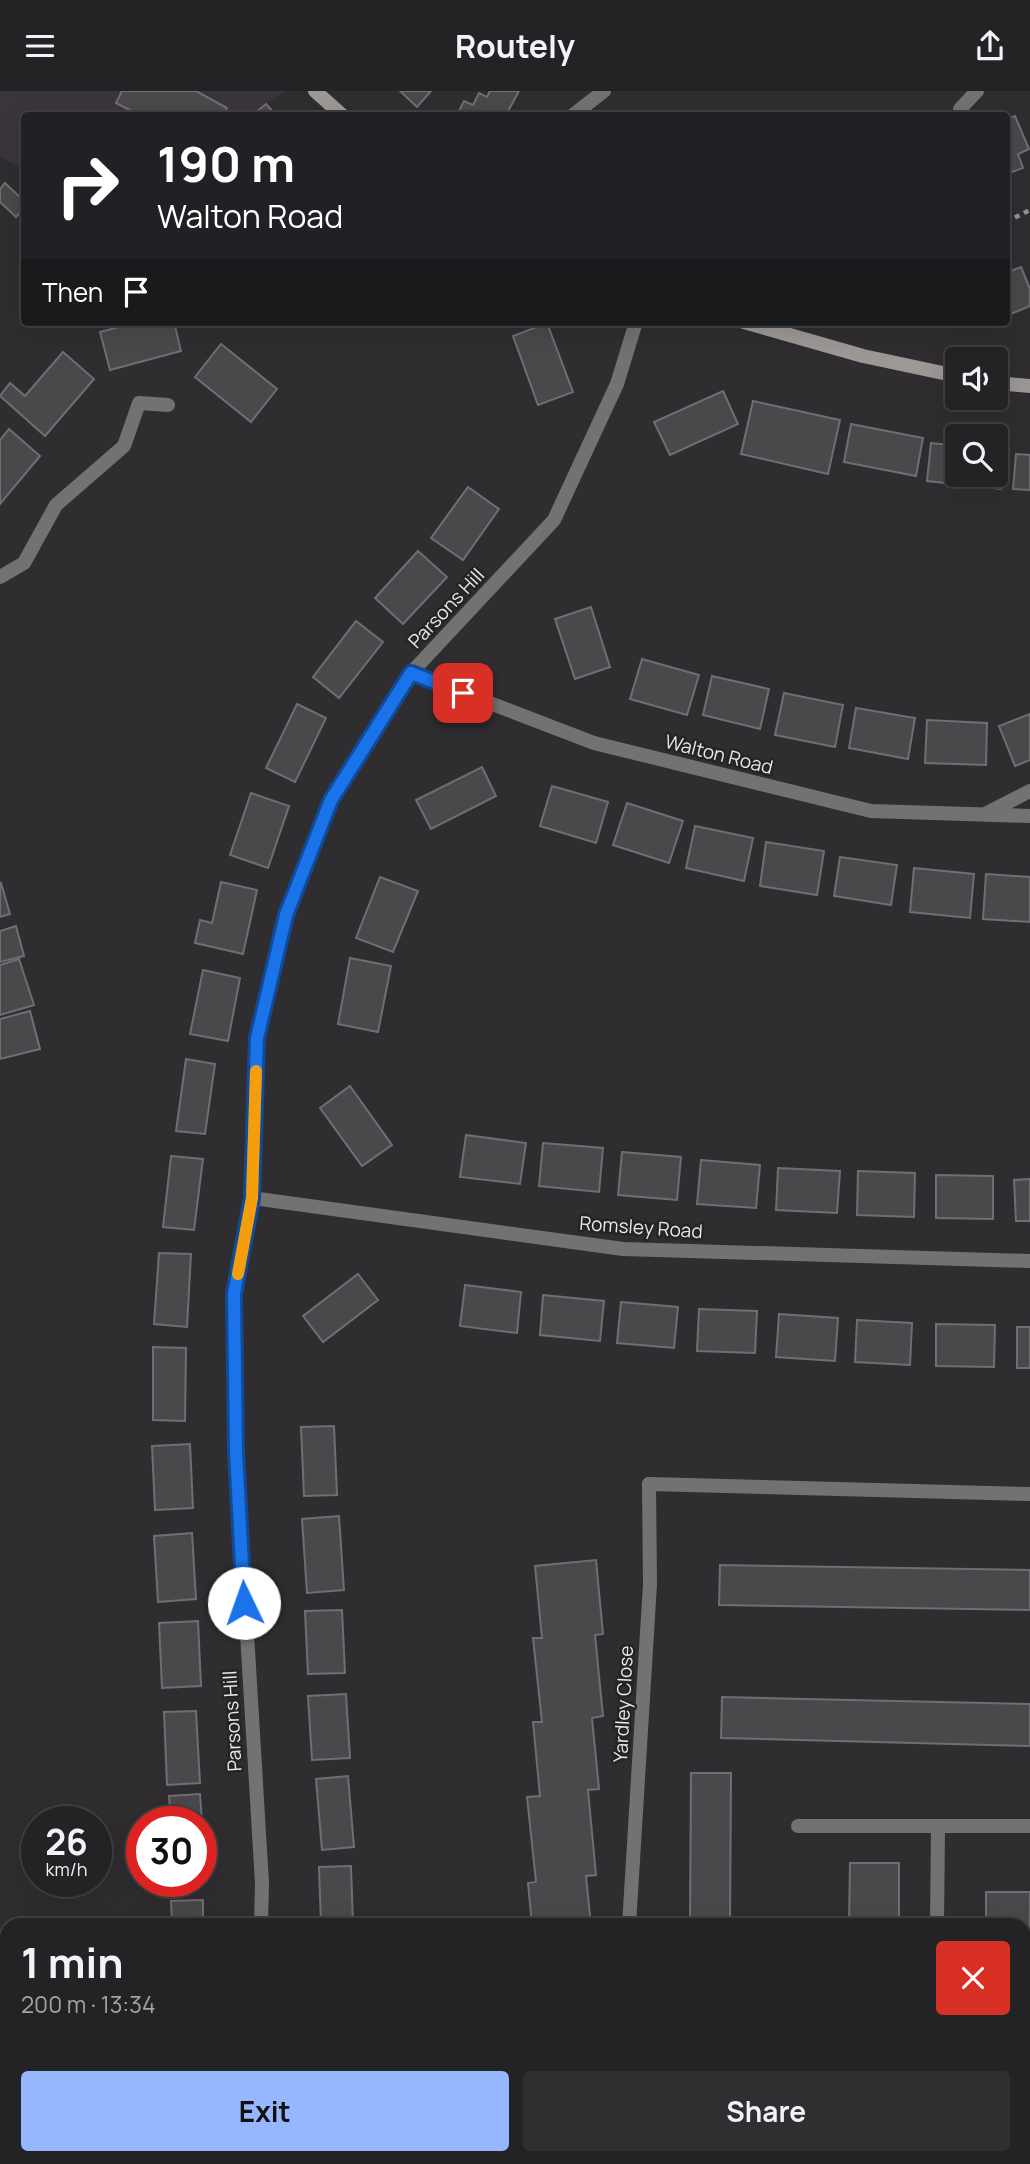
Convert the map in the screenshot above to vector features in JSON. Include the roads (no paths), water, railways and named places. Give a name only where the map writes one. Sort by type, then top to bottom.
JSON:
[{"type":"street","points":[[315,91],[339,112]]},
{"type":"street","points":[[577,112],[604,91]]},
{"type":"street","points":[[960,109],[977,91]]},
{"type":"street","name":"Parsons Hill","points":[[261,1918],[262,1882],[236,1451],[234,1294],[252,1198],[257,1038],[286,915],[331,800],[411,673],[554,520],[617,384],[635,326]]},
{"type":"street","points":[[758,326],[863,356],[945,373]]},
{"type":"street","points":[[1008,384],[1030,386]]},
{"type":"street","points":[[0,577],[24,563],[56,505],[124,446],[139,403],[168,405]]},
{"type":"street","name":"Walton Road","points":[[411,673],[594,743],[844,805],[871,811],[1030,816]]},
{"type":"street","points":[[982,815],[1030,790]]},
{"type":"street","name":"Romsley Road","points":[[252,1198],[623,1248],[1030,1261]]},
{"type":"street","name":"Yardley Close","points":[[629,1918],[650,1584],[649,1484],[1030,1493]]},
{"type":"street","points":[[798,1826],[1030,1826]]},
{"type":"street","points":[[937,1918],[938,1827]]}]
